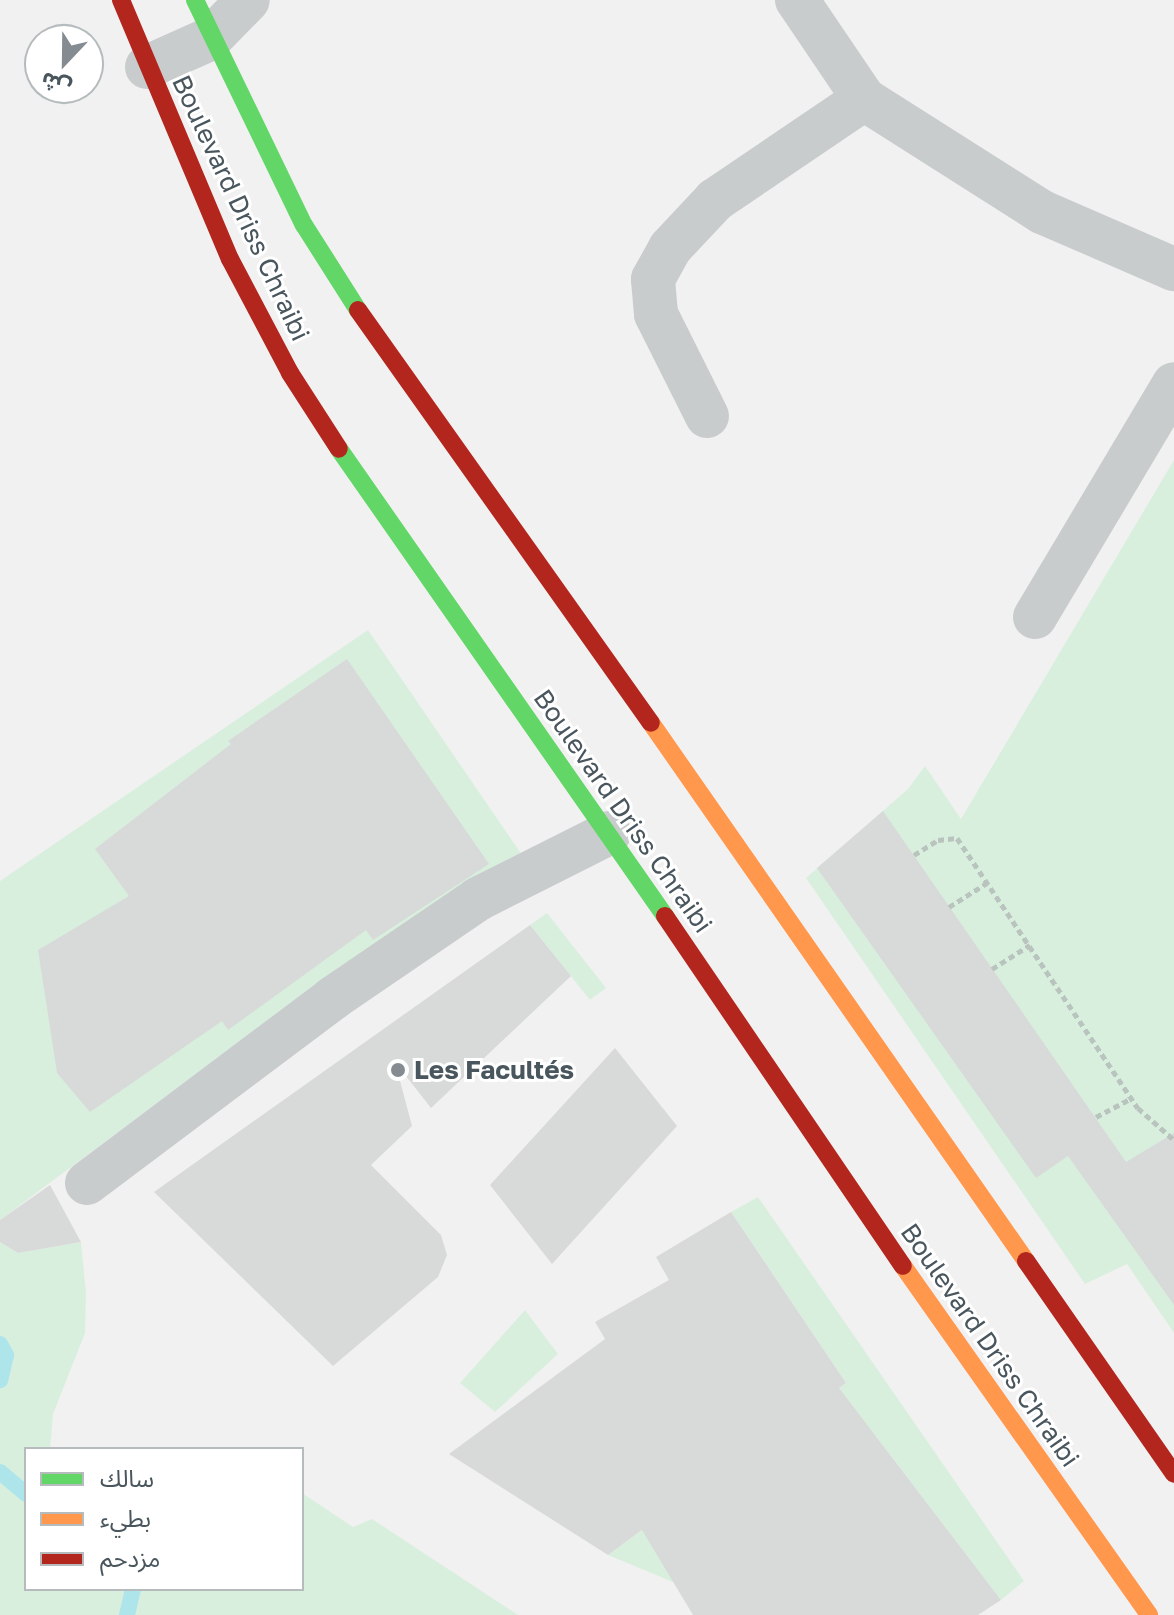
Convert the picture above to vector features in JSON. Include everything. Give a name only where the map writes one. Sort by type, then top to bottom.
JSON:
[{"type":"main road","name":"Boulevard Driss Chraibi","points":[[121,0],[230,259],[290,373],[395,535],[609,833],[865,1212],[1149,1615]]},
{"type":"main road","name":"Boulevard Driss Chraibi","points":[[203,20],[304,225],[375,337],[690,778],[1174,1474]]},
{"type":"street","points":[[147,67],[203,20],[248,0]]},
{"type":"street","points":[[801,2],[864,99],[1042,212],[1174,269]]},
{"type":"street","points":[[707,416],[656,314],[653,279],[670,248],[715,200],[864,99]]},
{"type":"street","points":[[1035,617],[1174,384]]},
{"type":"street","points":[[87,1183],[333,998],[478,899],[609,833]]},
{"type":"path","points":[[914,855],[938,840],[957,838],[1131,1098],[1174,1140]]},
{"type":"path","points":[[949,907],[987,883]]},
{"type":"path","points":[[992,969],[1030,945]]},
{"type":"path","points":[[1096,1117],[1131,1098]]},
{"type":"green space","points":[[1174,460],[1174,1333],[1127,1264],[1085,1284],[806,878],[908,789],[925,766],[961,819]]},
{"type":"green space","points":[[368,630],[522,855],[339,967],[0,1220],[0,881]]},
{"type":"green space","points":[[547,913],[606,988],[590,1000],[530,925]]},
{"type":"green space","points":[[758,1197],[1024,1581],[1001,1600],[872,1431],[673,1582],[608,1555],[846,1383],[731,1212]]},
{"type":"green space","points":[[0,1242],[18,1253],[81,1242],[86,1293],[85,1333],[53,1414],[50,1447],[24,1447],[24,1591],[304,1591],[304,1494],[353,1527],[372,1519],[518,1615],[0,1615]]},
{"type":"green space","points":[[525,1310],[558,1354],[495,1412],[460,1383]]},
{"type":"building","points":[[347,659],[489,864],[373,940],[366,930],[228,1030],[222,1021],[90,1112],[57,1073],[38,950],[129,896],[95,849],[231,744],[228,741]]},
{"type":"building","points":[[883,811],[1126,1162],[1174,1133],[1174,1305],[1068,1156],[1036,1178],[817,868]]},
{"type":"building","name":"Les Facultés","points":[[530,925],[571,976],[431,1108],[395,1062],[412,1126],[371,1165],[441,1235],[447,1255],[438,1277],[333,1366],[154,1192]]},
{"type":"building","points":[[615,1048],[677,1126],[552,1264],[490,1185]]},
{"type":"building","points":[[50,1185],[81,1242],[18,1253],[0,1242],[0,1220]]},
{"type":"building","points":[[731,1212],[846,1383],[839,1388],[1001,1600],[978,1615],[693,1615],[642,1530],[608,1555],[449,1454],[605,1339],[595,1322],[669,1280],[656,1257]]},
{"type":"waterway","points":[[0,1344],[6,1355],[0,1380]]},
{"type":"waterway","points":[[0,1472],[24,1492]]},
{"type":"waterway","points":[[127,1615],[133,1591]]},
{"type":"traffic: fast","points":[[195,0],[304,225],[358,310]]},
{"type":"traffic: fast","points":[[339,449],[665,916]]},
{"type":"traffic: slow","points":[[651,723],[1026,1261]]},
{"type":"traffic: slow","points":[[903,1266],[1149,1615]]},
{"type":"traffic: jam","points":[[121,0],[230,259],[290,373],[339,449]]},
{"type":"traffic: jam","points":[[358,310],[651,723]]},
{"type":"traffic: jam","points":[[665,916],[903,1266]]},
{"type":"traffic: jam","points":[[1026,1261],[1174,1474]]},
{"type":"place","name":"Les Facultés","points":[[398,1070]]}]
